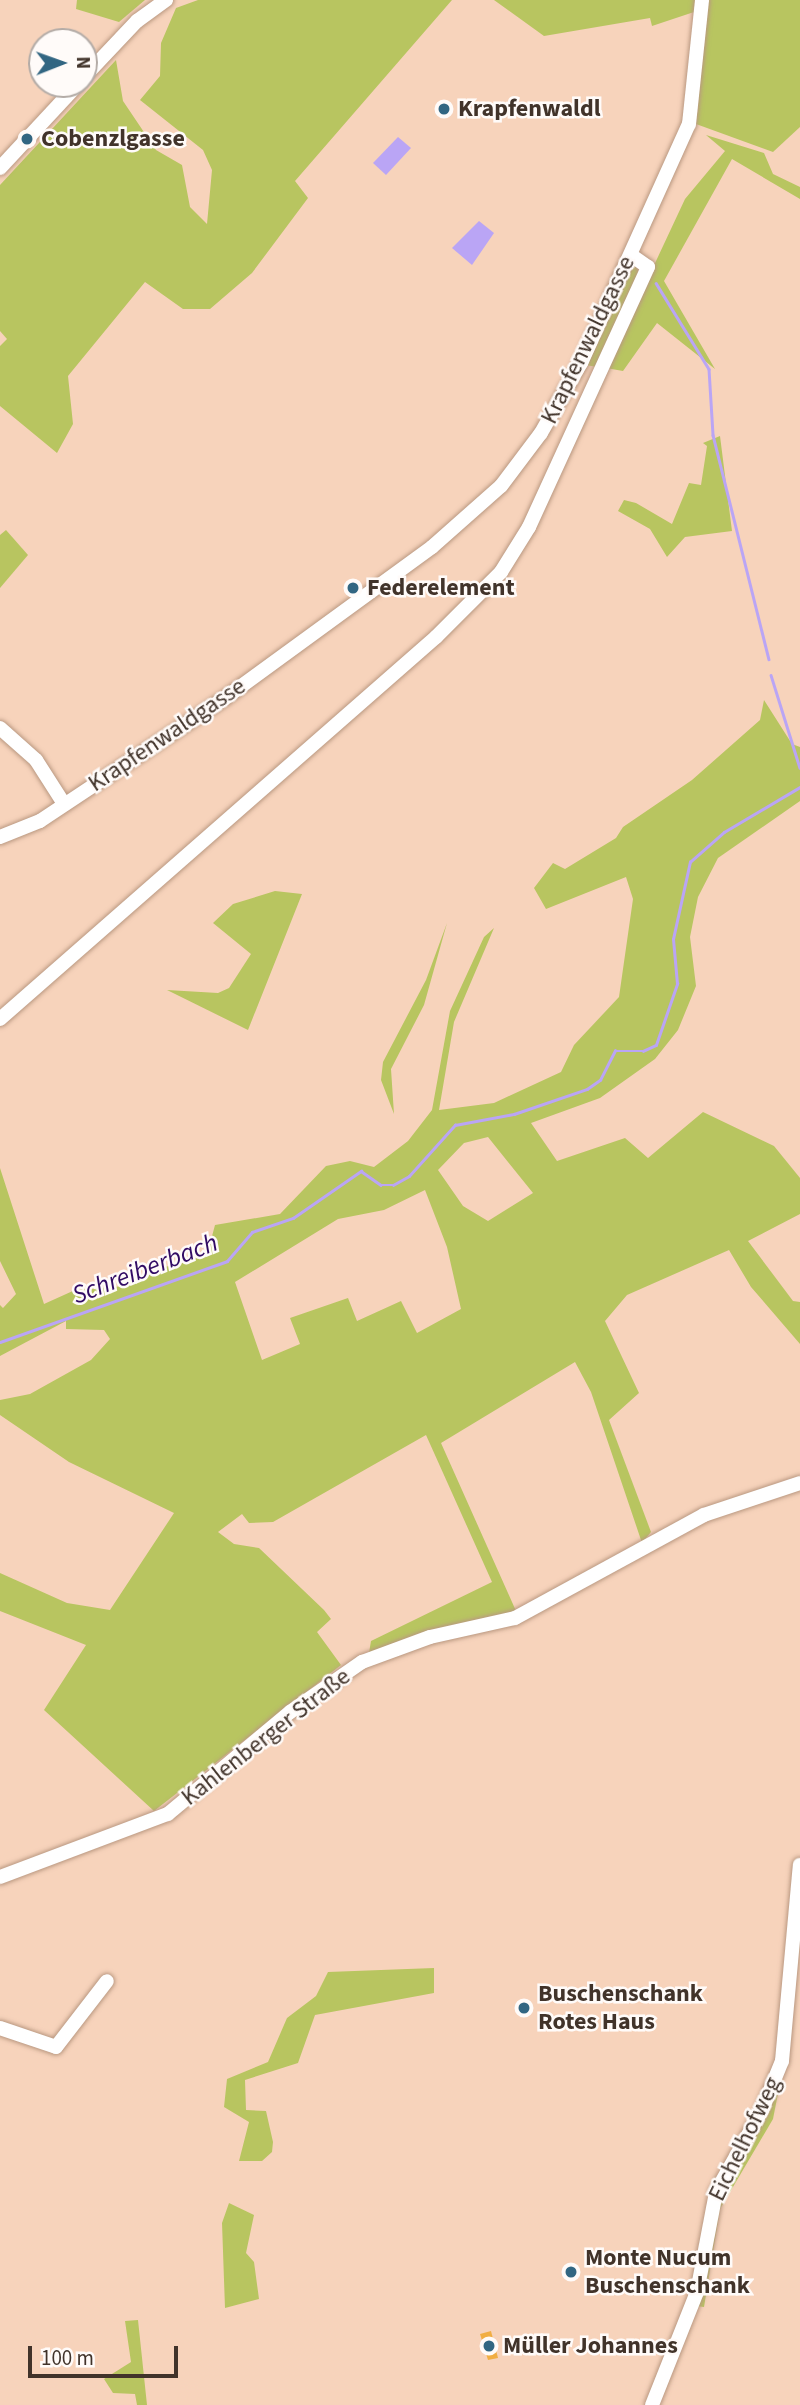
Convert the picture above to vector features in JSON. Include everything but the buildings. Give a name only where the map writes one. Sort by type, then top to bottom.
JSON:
[{"type":"street","points":[[98,62],[137,21],[166,0]]},
{"type":"street","name":"Krapfenwaldgasse","points":[[0,837],[30,826],[312,637],[486,502],[565,396],[689,124],[702,0]]},
{"type":"street","points":[[0,169],[65,98]]},
{"type":"street","points":[[0,1019],[494,581],[529,527],[649,267],[631,255]]},
{"type":"street","points":[[0,728],[36,760],[64,804]]},
{"type":"street","name":"Kahlenberger Straße","points":[[0,1877],[168,1814],[290,1712],[362,1662],[430,1637],[515,1618],[704,1515],[800,1483]]},
{"type":"street","name":"Eichelhofweg","points":[[652,2405],[697,2292],[716,2192],[762,2110],[782,2061],[800,1865]]},
{"type":"street","points":[[0,2028],[55,2047],[107,1981]]},
{"type":"green space","points":[[77,0],[145,0],[119,22],[76,9]]},
{"type":"green space","points":[[198,0],[452,0],[295,181],[308,198],[252,273],[210,309],[183,309],[145,282],[68,376],[73,424],[57,453],[0,406],[0,346],[7,339],[0,331],[0,185],[81,98],[98,98],[98,79],[116,60],[123,101],[156,150],[182,165],[190,207],[207,224],[212,170],[203,150],[140,100],[160,76],[161,43],[176,8]]},
{"type":"green space","points":[[494,0],[697,0],[694,12],[652,26],[650,18],[544,36]]},
{"type":"green space","points":[[708,0],[800,0],[800,127],[773,152],[696,124]]},
{"type":"green space","points":[[706,135],[764,153],[773,174],[800,187],[800,199],[732,159],[664,281],[715,369],[657,323],[623,371],[606,368],[685,199],[725,151]]},
{"type":"green space","points":[[635,263],[639,273],[598,367],[585,365]]},
{"type":"green space","points":[[720,436],[732,531],[685,537],[667,557],[650,529],[618,511],[624,500],[636,503],[672,524],[689,483],[701,485],[707,446],[703,443]]},
{"type":"green space","points":[[6,530],[28,555],[0,588],[0,535]]},
{"type":"green space","points":[[764,700],[792,744],[800,747],[800,801],[718,858],[698,897],[690,937],[696,986],[678,1030],[655,1059],[600,1098],[531,1123],[557,1161],[625,1138],[648,1158],[703,1112],[774,1146],[800,1178],[800,1214],[748,1241],[793,1301],[800,1302],[800,1344],[751,1287],[729,1250],[627,1295],[605,1321],[639,1393],[609,1420],[651,1532],[642,1543],[591,1392],[575,1362],[441,1443],[516,1611],[369,1653],[371,1641],[492,1582],[426,1435],[273,1522],[249,1523],[242,1514],[218,1532],[234,1544],[259,1548],[324,1610],[331,1619],[317,1632],[341,1665],[154,1811],[44,1710],[86,1645],[0,1611],[0,1573],[67,1603],[110,1610],[174,1513],[69,1462],[0,1415],[0,1400],[30,1394],[91,1360],[110,1339],[104,1330],[66,1329],[66,1321],[0,1356],[0,1305],[3,1308],[16,1294],[0,1261],[0,1168],[44,1304],[75,1290],[125,1286],[147,1271],[191,1261],[208,1251],[215,1225],[280,1214],[326,1166],[350,1161],[374,1167],[408,1141],[432,1110],[450,1011],[484,937],[494,928],[454,1022],[439,1110],[494,1103],[561,1072],[574,1045],[619,997],[633,899],[626,877],[546,909],[534,888],[553,863],[565,869],[616,838],[623,827],[692,780],[760,720]],"holes":[[[488,1137],[533,1193],[488,1221],[463,1206],[438,1170],[464,1143]],[[425,1190],[447,1247],[461,1309],[417,1333],[401,1301],[357,1321],[348,1298],[290,1318],[300,1344],[262,1360],[235,1282],[338,1219],[384,1210]]]},
{"type":"green space","points":[[275,891],[302,894],[248,1030],[167,990],[218,993],[229,988],[251,954],[213,923],[233,904]]},
{"type":"green space","points":[[447,923],[424,1005],[391,1069],[394,1114],[381,1080],[383,1062],[426,980]]},
{"type":"green space","points":[[434,1968],[434,1993],[315,2015],[298,2063],[245,2080],[246,2110],[266,2111],[273,2142],[272,2152],[262,2161],[239,2161],[249,2122],[224,2107],[227,2079],[268,2062],[287,2018],[316,1996],[328,1972]]},
{"type":"green space","points":[[781,2078],[773,2119],[720,2209],[704,2307],[696,2306],[713,2214]]},
{"type":"green space","points":[[229,2203],[254,2215],[246,2253],[254,2262],[259,2299],[225,2308],[222,2223]]},
{"type":"green space","points":[[138,2320],[147,2405],[137,2405],[135,2394],[113,2393],[104,2379],[131,2362],[125,2321]]},
{"type":"shaded area","points":[[398,137],[411,148],[386,175],[373,163]]},
{"type":"shaded area","points":[[479,221],[494,233],[472,265],[452,248]]},
{"type":"waterway","points":[[656,283],[709,369],[713,435],[769,659]]},
{"type":"waterway","points":[[771,675],[800,768]]},
{"type":"waterway","name":"Schreiberbach","points":[[0,1342],[227,1261],[252,1232],[293,1218],[361,1171],[381,1185],[393,1185],[409,1176],[455,1125],[514,1114],[587,1089],[600,1080],[615,1051],[643,1051],[656,1045],[677,984],[673,939],[690,862],[724,832],[800,787]]},
{"type":"place","name":"Krapfenwaldl","points":[[444,109]]},
{"type":"place","name":"Cobenzlgasse","points":[[27,139]]},
{"type":"place","name":"Federelement","points":[[353,588]]},
{"type":"place","name":"Buschenschank Rotes Haus","points":[[524,2008]]},
{"type":"place","name":"Monte Nucum Buschenschank","points":[[571,2272]]},
{"type":"place","name":"Müller Johannes","points":[[489,2346]]}]
